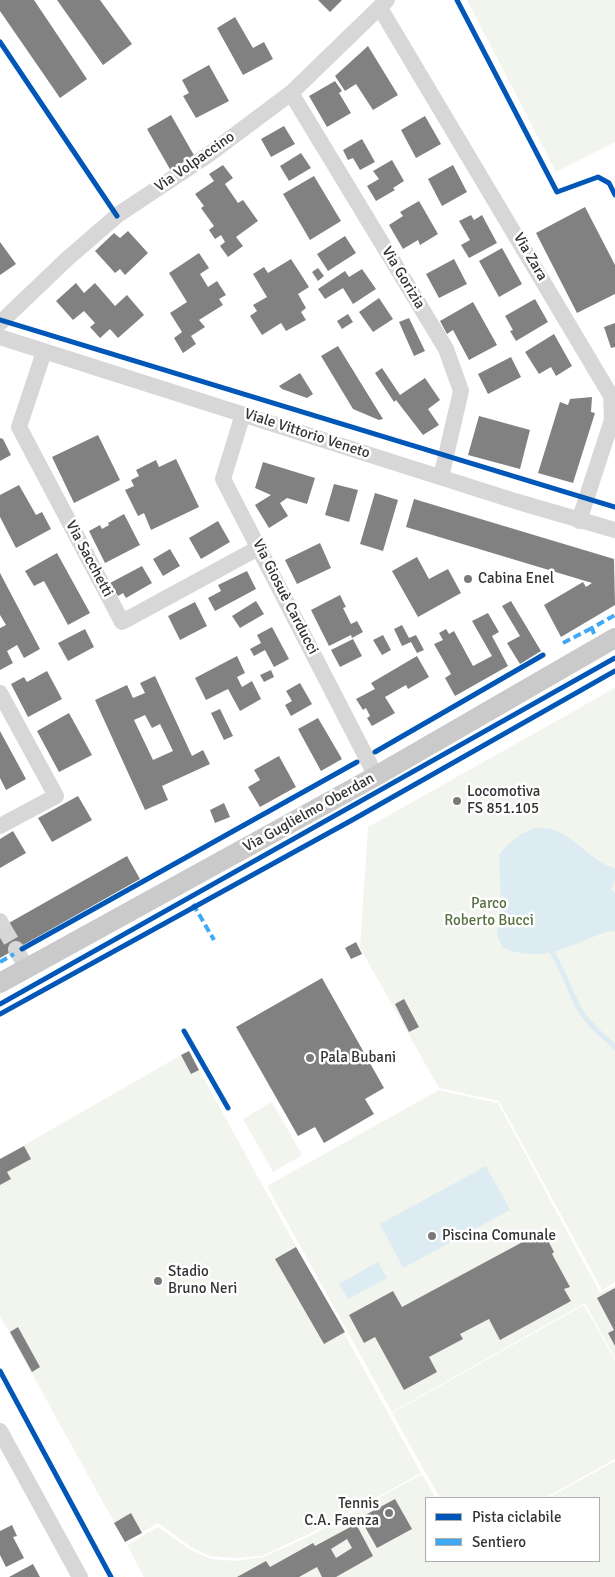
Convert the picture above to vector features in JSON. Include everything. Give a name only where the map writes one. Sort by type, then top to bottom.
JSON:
[{"type":"main road","name":"Via Guglielmo Oberdan","points":[[0,983],[376,776],[615,638]]},
{"type":"street","name":"Via Volpaccino","points":[[0,323],[66,259],[119,214],[208,155],[290,93],[384,4]]},
{"type":"street","name":"Via Zara","points":[[384,4],[611,396],[612,420],[579,521]]},
{"type":"street","name":"Via Gorizia","points":[[290,93],[446,349],[461,391],[441,477]]},
{"type":"street","name":"Viale Vittorio Veneto","points":[[0,337],[579,521],[615,530]]},
{"type":"street","name":"Via Sacchetti","points":[[44,352],[19,427],[122,622],[260,547]]},
{"type":"street","name":"Via Giosuè Carducci","points":[[243,414],[223,480],[260,547],[376,776]]},
{"type":"street","points":[[0,693],[56,796],[0,826]]},
{"type":"street","points":[[16,949],[27,969]]},
{"type":"street","points":[[0,1431],[80,1577]]},
{"type":"green space","points":[[467,0],[615,0],[615,142],[556,172]]},
{"type":"green space","name":"Parco Roberto Bucci","points":[[615,688],[615,1282],[602,1290],[499,1101],[439,1088],[360,948],[368,827]]},
{"type":"green space","name":"Stadio Bruno Neri","points":[[181,1055],[199,1070],[421,1473],[309,1534],[262,1556],[234,1558],[210,1556],[191,1547],[158,1523],[125,1542],[0,1316],[0,1185],[11,1179],[0,1159]]},
{"type":"green space","name":"Piscina Comunale","points":[[439,1090],[498,1103],[600,1293],[615,1286],[615,1358],[585,1303],[392,1412],[267,1186]]},
{"type":"green space","points":[[272,1102],[302,1155],[273,1172],[243,1119]]},
{"type":"green space","points":[[584,1305],[615,1360],[615,1459],[547,1497],[439,1497],[392,1413]]},
{"type":"green space","name":"Tennis C.A. Faenza","points":[[615,1461],[615,1577],[144,1577],[127,1545],[158,1527],[189,1549],[211,1559],[236,1561],[263,1557],[310,1536],[422,1474],[435,1497],[425,1497],[425,1562],[600,1562],[600,1497],[550,1497]]},
{"type":"shaded area","points":[[535,828],[560,832],[598,860],[615,868],[615,880],[611,889],[615,893],[615,931],[606,932],[568,947],[544,953],[531,954],[503,948],[497,936],[501,902],[499,855],[507,845],[521,834]]},
{"type":"shaded area","points":[[486,1166],[510,1210],[403,1268],[380,1224]]},
{"type":"shaded area","points":[[378,1262],[387,1278],[348,1299],[339,1284]]},
{"type":"building","points":[[0,0],[34,0],[87,79],[60,98],[0,11]]},
{"type":"building","points":[[57,0],[100,0],[132,44],[103,65]]},
{"type":"building","points":[[318,0],[342,0],[330,12]]},
{"type":"building","points":[[235,17],[253,48],[264,42],[273,59],[243,75],[217,28]]},
{"type":"building","points":[[368,46],[398,95],[373,110],[356,84],[345,91],[335,76]]},
{"type":"building","points":[[209,65],[229,101],[196,118],[183,96],[189,93],[182,80]]},
{"type":"building","points":[[335,81],[342,91],[339,93],[351,113],[327,127],[309,96]]},
{"type":"building","points":[[171,115],[195,157],[171,171],[147,129]]},
{"type":"building","points":[[425,116],[441,144],[416,158],[401,130]]},
{"type":"building","points":[[284,126],[295,144],[271,157],[261,139]]},
{"type":"building","points":[[362,139],[375,162],[360,170],[353,158],[348,160],[343,150]]},
{"type":"building","points":[[301,153],[311,168],[289,181],[280,166]]},
{"type":"building","points":[[392,160],[404,181],[393,188],[395,190],[376,201],[367,186],[379,179],[373,171]]},
{"type":"building","points":[[223,165],[233,178],[225,184],[238,203],[243,200],[258,221],[236,237],[243,246],[228,257],[220,246],[225,242],[221,235],[215,239],[209,230],[214,226],[201,208],[204,206],[195,194],[214,181],[209,174]]},
{"type":"building","points":[[453,165],[467,192],[442,206],[428,179]]},
{"type":"building","points":[[314,176],[341,221],[310,240],[283,194]]},
{"type":"building","points":[[419,201],[438,234],[420,245],[418,240],[403,249],[389,225],[403,216],[400,212]]},
{"type":"building","points":[[585,207],[615,265],[615,294],[577,313],[536,233]]},
{"type":"building","points":[[471,215],[474,220],[482,215],[497,243],[469,258],[461,245],[470,240],[459,221]]},
{"type":"building","points":[[128,231],[148,253],[125,275],[120,269],[115,273],[95,251],[114,233],[120,238]]},
{"type":"building","points":[[345,236],[356,253],[328,271],[317,254]]},
{"type":"building","points":[[0,242],[16,264],[0,275]]},
{"type":"building","points":[[502,248],[522,284],[499,297],[479,261]]},
{"type":"building","points":[[199,253],[209,268],[200,274],[208,287],[217,281],[226,295],[219,299],[223,305],[199,320],[205,327],[191,336],[196,344],[183,353],[174,338],[182,332],[170,313],[187,302],[169,273]]},
{"type":"building","points":[[291,259],[309,287],[298,294],[306,308],[301,312],[306,320],[286,331],[281,323],[262,335],[250,316],[257,311],[253,305],[267,297],[253,274],[264,267],[268,273]]},
{"type":"building","points":[[454,259],[467,284],[439,298],[426,274]]},
{"type":"building","points":[[318,268],[324,276],[318,281],[312,272]]},
{"type":"building","points":[[362,269],[376,289],[353,304],[343,288],[325,299],[318,289],[345,271],[349,277]]},
{"type":"building","points":[[76,283],[84,293],[95,283],[115,306],[127,295],[144,315],[118,338],[110,329],[100,338],[90,327],[95,323],[84,311],[73,320],[56,301]]},
{"type":"building","points":[[379,298],[393,319],[373,332],[359,312]]},
{"type":"building","points":[[535,299],[548,322],[516,341],[510,331],[513,330],[505,316]]},
{"type":"building","points":[[473,302],[497,345],[469,360],[453,330],[447,334],[440,321]]},
{"type":"building","points":[[348,314],[353,322],[342,329],[337,321]]},
{"type":"building","points":[[409,318],[425,351],[414,356],[399,322]]},
{"type":"building","points":[[615,323],[615,347],[611,348],[604,327]]},
{"type":"building","points":[[554,334],[572,366],[556,376],[551,367],[539,374],[525,352]]},
{"type":"building","points":[[338,346],[383,419],[379,420],[353,409],[321,356]]},
{"type":"building","points":[[511,357],[521,377],[488,394],[478,374]]},
{"type":"building","points":[[382,368],[400,395],[425,378],[440,400],[428,409],[439,425],[423,435],[396,400],[394,402],[375,373]]},
{"type":"building","points":[[300,373],[313,394],[307,398],[282,389],[279,386]]},
{"type":"building","points":[[592,397],[591,412],[595,413],[573,483],[538,473],[560,402],[568,405],[570,399]]},
{"type":"building","points":[[479,416],[530,430],[520,469],[468,455]]},
{"type":"building","points":[[98,435],[120,480],[74,503],[52,457]]},
{"type":"building","points":[[0,438],[3,439],[11,455],[0,461]]},
{"type":"building","points":[[176,459],[199,507],[151,530],[144,513],[138,516],[125,490],[134,486],[131,480],[139,476],[136,470],[156,460],[159,467]]},
{"type":"building","points":[[263,462],[315,478],[307,504],[287,498],[280,503],[288,516],[269,528],[255,505],[271,495],[255,488]]},
{"type":"building","points":[[334,484],[358,490],[349,522],[325,515]]},
{"type":"building","points":[[19,485],[36,515],[42,512],[51,529],[16,548],[0,517],[0,495]]},
{"type":"building","points":[[375,493],[398,500],[383,551],[360,544]]},
{"type":"building","points":[[414,499],[614,559],[615,605],[561,637],[544,605],[583,582],[586,587],[592,583],[406,527]]},
{"type":"building","points":[[124,514],[140,545],[105,563],[89,531],[100,525],[102,529],[109,525],[108,523]]},
{"type":"building","points":[[218,521],[230,542],[201,559],[189,538]]},
{"type":"building","points":[[320,543],[331,568],[297,584],[285,560]]},
{"type":"building","points":[[170,549],[180,566],[163,576],[153,559]]},
{"type":"building","points":[[57,553],[90,613],[68,625],[44,581],[34,586],[25,571]]},
{"type":"building","points":[[417,557],[429,579],[448,569],[461,593],[418,617],[392,571]]},
{"type":"building","points":[[142,566],[152,583],[126,598],[123,593],[118,596],[110,583]]},
{"type":"building","points":[[247,571],[256,589],[215,611],[208,598],[221,591],[218,585]]},
{"type":"building","points":[[0,573],[40,649],[24,658],[17,645],[7,651],[13,663],[0,670],[0,628],[6,625],[0,615]]},
{"type":"building","points":[[340,595],[346,607],[343,608],[351,624],[357,621],[363,632],[352,638],[351,635],[329,646],[311,610]]},
{"type":"building","points":[[256,601],[264,614],[240,628],[232,616]]},
{"type":"building","points":[[511,601],[541,651],[520,664],[507,643],[520,636],[502,606]]},
{"type":"building","points":[[195,602],[207,626],[180,640],[168,616]]},
{"type":"building","points":[[488,613],[499,632],[492,636],[508,666],[455,696],[445,678],[451,674],[434,644],[443,640],[439,633],[446,629],[449,634],[454,631],[473,666],[492,656],[472,621]]},
{"type":"building","points":[[402,625],[409,638],[416,635],[424,650],[417,653],[411,642],[402,646],[394,629]]},
{"type":"building","points":[[272,627],[289,659],[274,667],[265,650],[254,656],[250,649],[261,643],[257,635]]},
{"type":"building","points":[[85,629],[94,647],[68,661],[58,643]]},
{"type":"building","points":[[383,635],[391,650],[382,655],[373,640]]},
{"type":"building","points":[[353,639],[362,656],[340,667],[331,650]]},
{"type":"building","points":[[237,656],[245,673],[237,677],[242,687],[252,681],[261,699],[240,711],[228,689],[206,700],[195,678]]},
{"type":"building","points":[[417,656],[429,677],[408,689],[406,685],[385,697],[395,713],[372,726],[367,718],[370,716],[366,708],[363,710],[356,699],[375,689],[371,683]]},
{"type":"building","points":[[271,670],[274,677],[264,682],[260,675]]},
{"type":"building","points":[[47,671],[62,699],[28,717],[11,684],[24,677],[27,682]]},
{"type":"building","points":[[155,676],[192,756],[203,750],[210,764],[162,786],[168,800],[145,810],[95,700],[127,685],[133,698],[145,693],[140,683]],"holes":[[[145,715],[152,728],[160,724],[173,751],[153,760],[134,720]]]},
{"type":"building","points":[[300,683],[312,704],[291,716],[285,705],[292,701],[286,691]]},
{"type":"building","points":[[220,709],[233,736],[224,740],[211,713]]},
{"type":"building","points":[[69,713],[92,755],[59,772],[37,731]]},
{"type":"building","points":[[318,718],[342,759],[321,771],[298,729]]},
{"type":"building","points":[[0,731],[26,779],[6,790],[0,778]]},
{"type":"building","points":[[279,756],[296,787],[260,807],[248,787],[260,780],[254,770]]},
{"type":"building","points":[[78,796],[92,820],[52,842],[38,818]]},
{"type":"building","points":[[224,803],[230,817],[215,823],[210,810]]},
{"type":"building","points":[[13,831],[26,853],[0,868],[0,839]]},
{"type":"building","points":[[127,856],[140,879],[0,958],[0,928]]},
{"type":"building","points":[[356,942],[362,954],[351,959],[345,948]]},
{"type":"building","name":"Pala Bubani","points":[[322,978],[384,1088],[365,1099],[374,1114],[324,1143],[315,1127],[298,1136],[236,1027]]},
{"type":"building","points":[[404,999],[419,1027],[409,1032],[395,1004]]},
{"type":"building","points":[[189,1051],[199,1070],[191,1074],[181,1055]]},
{"type":"building","points":[[24,1146],[31,1159],[7,1172],[11,1179],[0,1185],[0,1159]]},
{"type":"building","points":[[543,1231],[554,1252],[552,1254],[570,1287],[564,1289],[571,1301],[500,1340],[489,1319],[460,1334],[463,1339],[429,1357],[437,1372],[404,1390],[375,1337],[364,1343],[349,1315],[393,1291],[402,1307]]},
{"type":"building","points":[[296,1247],[345,1332],[324,1344],[275,1259]]},
{"type":"building","points":[[615,1288],[615,1346],[608,1333],[614,1330],[597,1298]]},
{"type":"building","points":[[18,1327],[40,1367],[32,1372],[10,1332]]},
{"type":"building","points":[[395,1499],[412,1529],[377,1548],[360,1518]]},
{"type":"building","points":[[131,1513],[142,1533],[125,1542],[114,1523]]},
{"type":"building","points":[[356,1524],[373,1556],[336,1577],[322,1577],[317,1567],[299,1577],[237,1577],[266,1561],[270,1567],[313,1543],[315,1546]],"holes":[[[347,1539],[352,1548],[336,1558],[331,1549]]]},
{"type":"building","points":[[12,1525],[17,1536],[13,1537],[24,1558],[6,1567],[0,1555],[0,1531]]},
{"type":"building","points":[[33,1564],[40,1577],[9,1577]]},
{"type":"waterway","points":[[552,952],[582,1013],[593,1027],[615,1047]]},
{"type":"tunnel","points":[[3,927],[16,949]]},
{"type":"marked path","points":[[594,634],[592,628],[615,615]]},
{"type":"marked path","points":[[563,643],[592,628]]},
{"type":"marked path","points":[[193,904],[214,940]]},
{"type":"marked path","points":[[0,962],[14,954]]},
{"type":"cycle path","points":[[457,0],[557,192],[598,177],[609,183],[615,195]]},
{"type":"cycle path","points":[[0,42],[117,216]]},
{"type":"cycle path","points":[[0,320],[615,507]]},
{"type":"cycle path","points":[[375,752],[543,655]]},
{"type":"cycle path","points":[[0,1004],[615,658]]},
{"type":"cycle path","points":[[0,1014],[354,819],[615,671]]},
{"type":"cycle path","points":[[22,949],[357,762]]},
{"type":"cycle path","points":[[184,1031],[228,1108]]},
{"type":"cycle path","points":[[0,1371],[111,1577]]},
{"type":"place","name":"Cabina Enel","points":[[468,579]]},
{"type":"place","name":"Locomotiva FS 851.105","points":[[457,801]]},
{"type":"place","name":"Pala Bubani","points":[[310,1058]]},
{"type":"place","name":"Piscina Comunale","points":[[432,1236]]},
{"type":"place","name":"Stadio Bruno Neri","points":[[158,1281]]},
{"type":"place","name":"Tennis C.A. Faenza","points":[[389,1513]]}]
